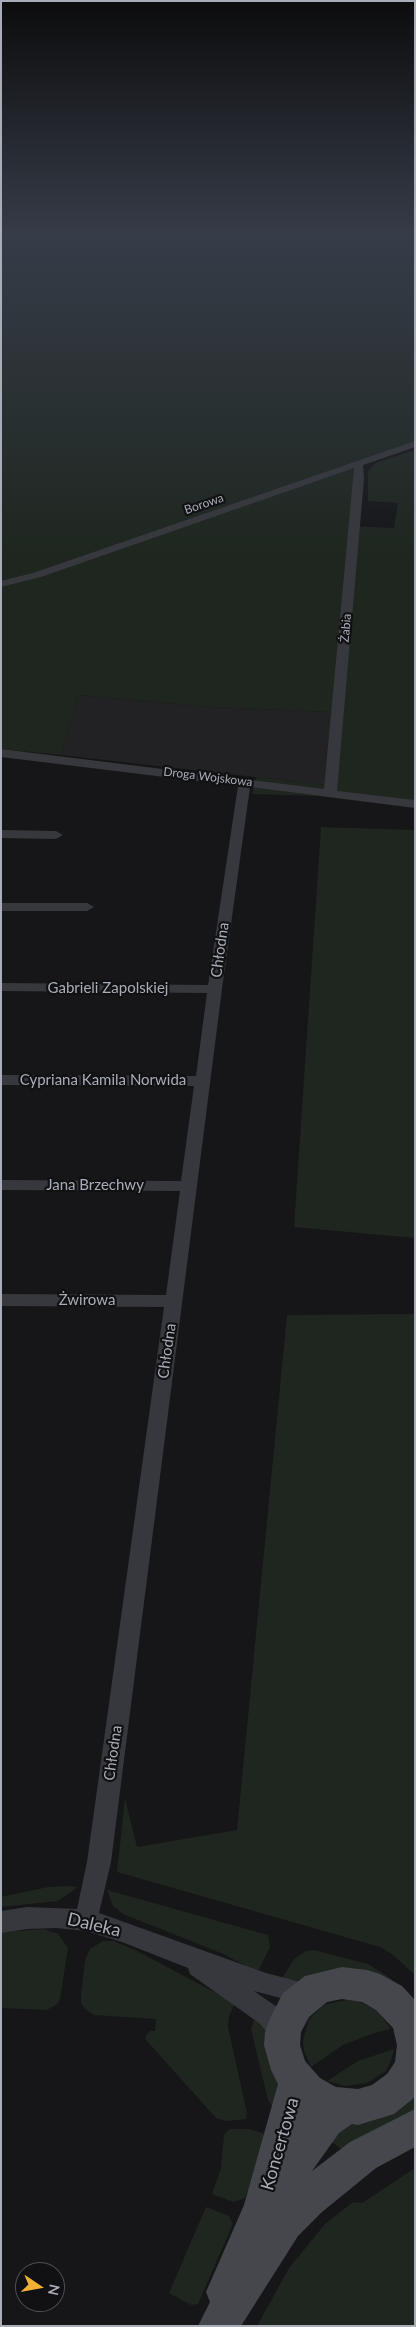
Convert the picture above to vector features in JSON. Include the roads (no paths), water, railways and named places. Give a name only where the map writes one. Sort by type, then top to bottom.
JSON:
[{"type":"street","name":"Borowa","points":[[1,584],[25,579],[64,566],[415,444]]},
{"type":"street","name":"Żabia","points":[[330,794],[359,479],[359,467],[356,464]]},
{"type":"street","name":"Droga Wojskowa","points":[[1,753],[415,804]]},
{"type":"street","name":"Chłodna","points":[[86,1920],[99,1862],[215,989],[245,782]]},
{"type":"street","points":[[1,834],[56,835]]},
{"type":"street","points":[[1,907],[87,907]]},
{"type":"street","name":"Gabrieli Zapolskiej","points":[[1,988],[215,989]]},
{"type":"street","name":"Cypriana Kamila Norwida","points":[[1,1080],[204,1081]]},
{"type":"street","name":"Jana Brzechwy","points":[[1,1185],[190,1186]]},
{"type":"street","name":"Żwirowa","points":[[1,1300],[173,1301]]},
{"type":"street","name":"Daleka","points":[[1,1922],[27,1918],[56,1917],[86,1920],[126,1932],[182,1955],[266,1984],[307,1994]]},
{"type":"street","name":"Daleka","points":[[182,1955],[268,2015],[283,2032]]},
{"type":"street","points":[[342,1983],[367,1986],[379,1991],[399,2006],[413,2050],[392,2095],[382,2101],[358,2107],[346,2107],[318,2099],[297,2081],[285,2058],[283,2032],[288,2018],[296,2005],[307,1994],[330,1984],[342,1983]]},
{"type":"street","name":"Koncertowa","points":[[211,2326],[263,2207],[297,2081]]},
{"type":"street","name":"Koncertowa","points":[[263,2207],[326,2120],[346,2107]]},
{"type":"street","points":[[218,2326],[284,2222],[350,2164],[415,2127]]}]
